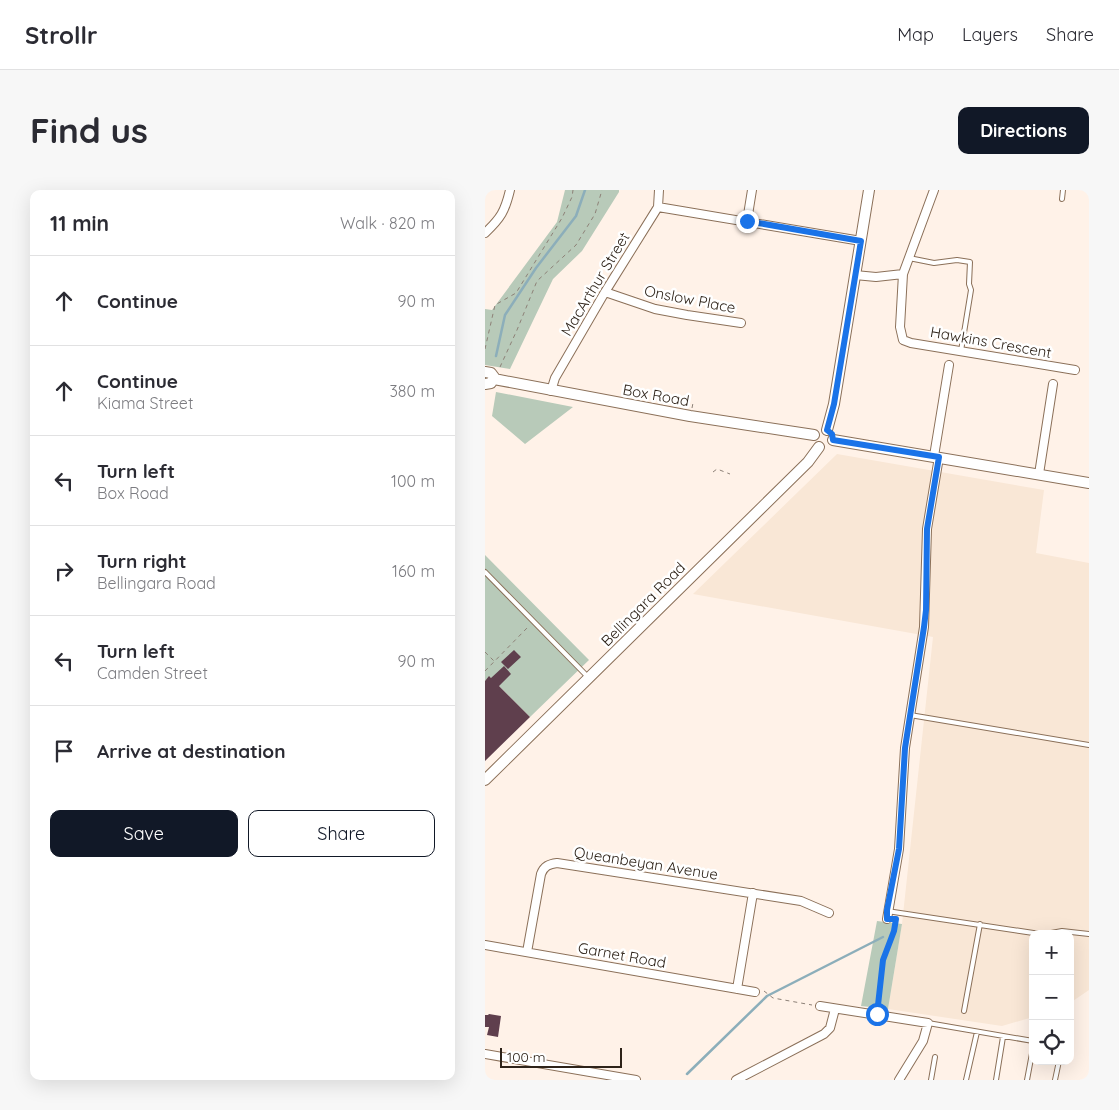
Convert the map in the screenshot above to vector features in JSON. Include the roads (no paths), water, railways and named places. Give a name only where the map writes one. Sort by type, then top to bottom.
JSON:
[{"type":"street","points":[[485,233],[498,221],[510,190]]},
{"type":"street","name":"MacArthur Street","points":[[551,391],[555,378],[605,292],[658,207],[659,190]]},
{"type":"street","points":[[747,221],[752,190]]},
{"type":"street","points":[[827,430],[834,404],[869,190]]},
{"type":"street","points":[[855,275],[876,277],[903,274],[934,190]]},
{"type":"street","points":[[658,207],[861,241]]},
{"type":"street","name":"Hawkins Crescent","points":[[903,274],[900,327],[905,342],[1075,370]]},
{"type":"street","name":"Onslow Place","points":[[605,292],[655,309],[741,323]]},
{"type":"street","points":[[887,915],[899,849],[903,763],[926,610],[927,529],[949,365]]},
{"type":"street","points":[[485,372],[491,373],[491,381]]},
{"type":"street","name":"Box Road","points":[[491,381],[814,436]]},
{"type":"street","points":[[1039,474],[1053,384]]},
{"type":"street","points":[[818,430],[827,430],[832,434],[833,440],[828,447],[819,448],[815,444],[814,436],[818,430]]},
{"type":"street","points":[[833,440],[1089,483]]},
{"type":"street","name":"Bellingara Road","points":[[485,780],[808,462],[819,448]]},
{"type":"street","name":"Queanbeyan Avenue","points":[[527,952],[541,874],[545,866],[552,863],[801,901],[829,913]]},
{"type":"street","points":[[737,989],[753,894]]},
{"type":"street","name":"Garnet Road","points":[[485,945],[737,989],[758,990]]},
{"type":"street","points":[[820,1006],[928,1024],[923,1041],[899,1080]]},
{"type":"street","points":[[736,1080],[825,1034],[830,1028],[835,1009]]},
{"type":"street","points":[[485,1054],[636,1080]]},
{"type":"street","points":[[577,1080],[578,1070]]},
{"type":"lane","points":[[1062,199],[1063,190]]},
{"type":"lane","points":[[909,258],[934,263],[957,260],[970,262],[969,284],[971,290],[961,351]]},
{"type":"lane","points":[[485,572],[589,679]]},
{"type":"lane","points":[[910,715],[1089,745]]},
{"type":"lane","points":[[887,915],[980,924],[1029,932]]},
{"type":"lane","points":[[964,1011],[980,924]]},
{"type":"lane","points":[[1074,932],[1089,934]]},
{"type":"lane","points":[[928,1024],[1029,1040]]},
{"type":"lane","points":[[966,1080],[977,1032]]},
{"type":"lane","points":[[996,1080],[1003,1037]]},
{"type":"lane","points":[[931,1080],[935,1058]]},
{"type":"lane","points":[[1027,1080],[1030,1065]]},
{"type":"lane","points":[[1055,1080],[1058,1065]]},
{"type":"waterway","points":[[496,356],[505,315],[536,268],[576,216],[585,190]]},
{"type":"waterway","points":[[687,1074],[767,996],[883,937]]}]
